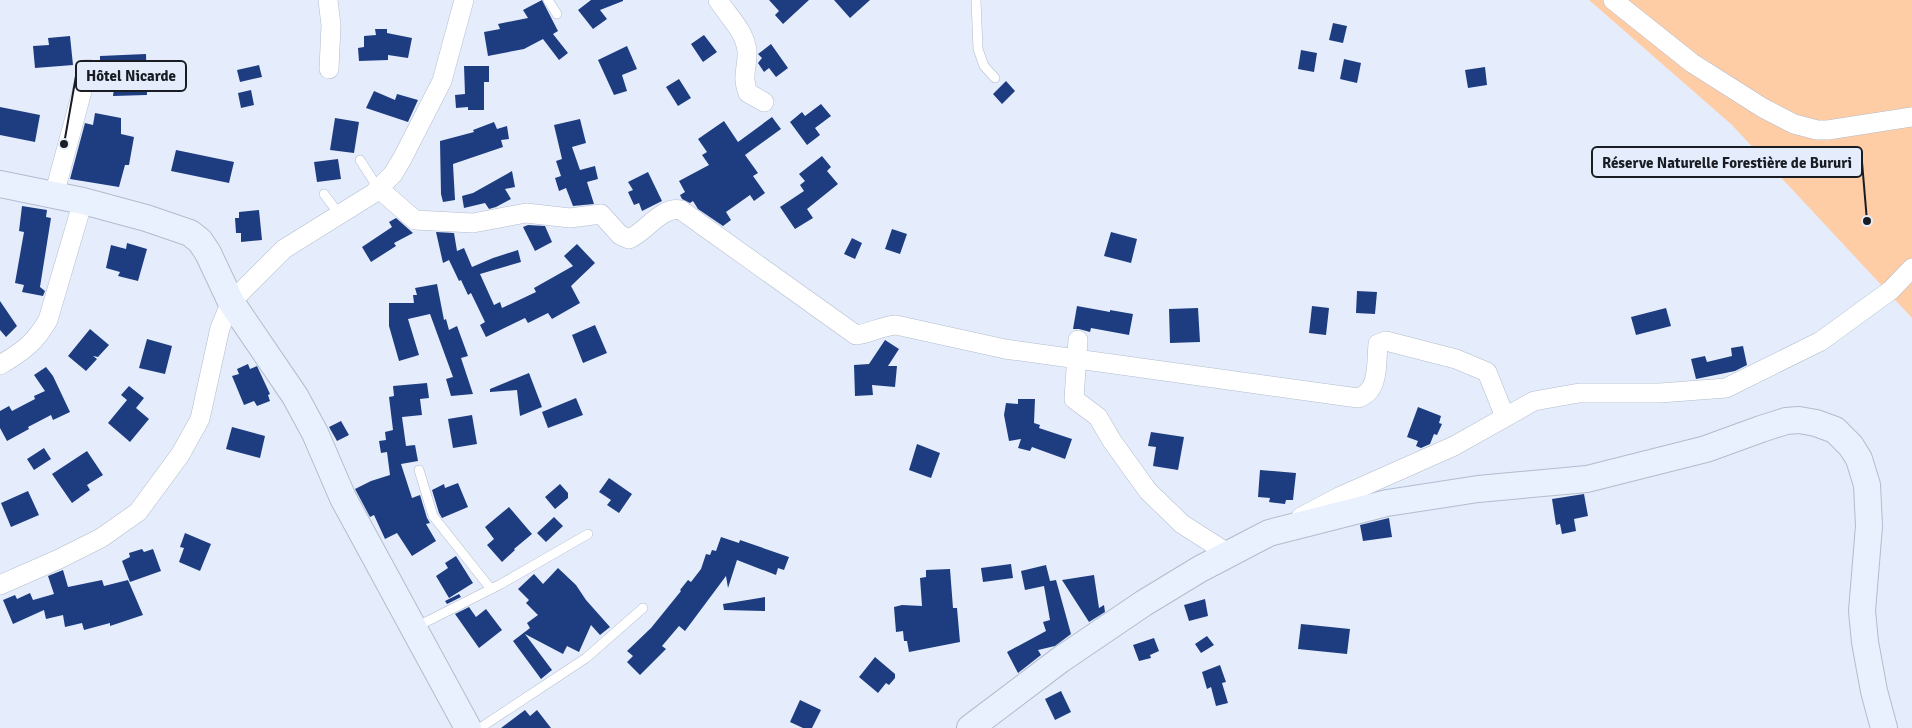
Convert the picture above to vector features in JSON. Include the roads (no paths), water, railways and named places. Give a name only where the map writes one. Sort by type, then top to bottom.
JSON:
[{"type":"street","points":[[328,0],[331,25],[329,70]]},
{"type":"street","points":[[0,585],[101,538],[138,512],[180,455],[200,419],[220,328],[231,302],[284,249],[378,188],[393,174],[442,81],[464,0]]},
{"type":"street","points":[[718,0],[739,29],[745,42],[747,52],[744,80],[748,93],[764,102]]},
{"type":"street","points":[[1613,0],[1692,63],[1763,108],[1794,124],[1817,130],[1828,130],[1912,118]]},
{"type":"street","points":[[54,195],[88,69]]},
{"type":"street","points":[[0,184],[83,201],[146,218],[197,237],[208,253],[231,302],[295,396],[315,434],[343,498],[468,728]]},
{"type":"street","points":[[378,188],[415,220],[473,223],[526,213],[570,218],[601,214],[620,234],[629,239],[637,236],[667,211],[674,208],[681,210],[856,335],[868,333],[887,325],[896,325],[1005,349],[1358,398],[1366,396],[1374,388],[1378,344],[1386,341],[1456,359],[1487,372],[1505,417]]},
{"type":"street","points":[[0,365],[29,346],[40,335],[48,320],[83,201]]},
{"type":"street","points":[[970,728],[1060,660],[1200,568],[1339,498],[1454,446],[1534,402],[1579,393],[1660,393],[1726,388],[1821,341],[1891,290],[1912,268]]},
{"type":"street","points":[[1078,340],[1074,399],[1098,417],[1148,491],[1182,524],[1229,554]]},
{"type":"street","points":[[1269,533],[1387,503],[1478,489],[1587,479],[1706,449],[1786,421],[1799,420],[1816,423],[1834,430],[1850,446],[1859,459],[1868,485],[1869,526],[1862,611],[1865,642],[1874,691],[1884,728]]},
{"type":"lane","points":[[548,0],[557,14]]},
{"type":"lane","points":[[976,0],[978,49],[984,66],[995,78]]},
{"type":"lane","points":[[360,160],[378,188]]},
{"type":"lane","points":[[324,194],[339,214]]},
{"type":"lane","points":[[419,470],[433,516],[491,589]]},
{"type":"lane","points":[[414,628],[491,589],[588,534]]},
{"type":"lane","points":[[480,728],[586,658],[643,608]]},
{"type":"place","name":"Hôtel Nicarde","points":[[64,144]]},
{"type":"place","name":"Réserve Naturelle Forestière de Bururi","points":[[1867,221]]}]
